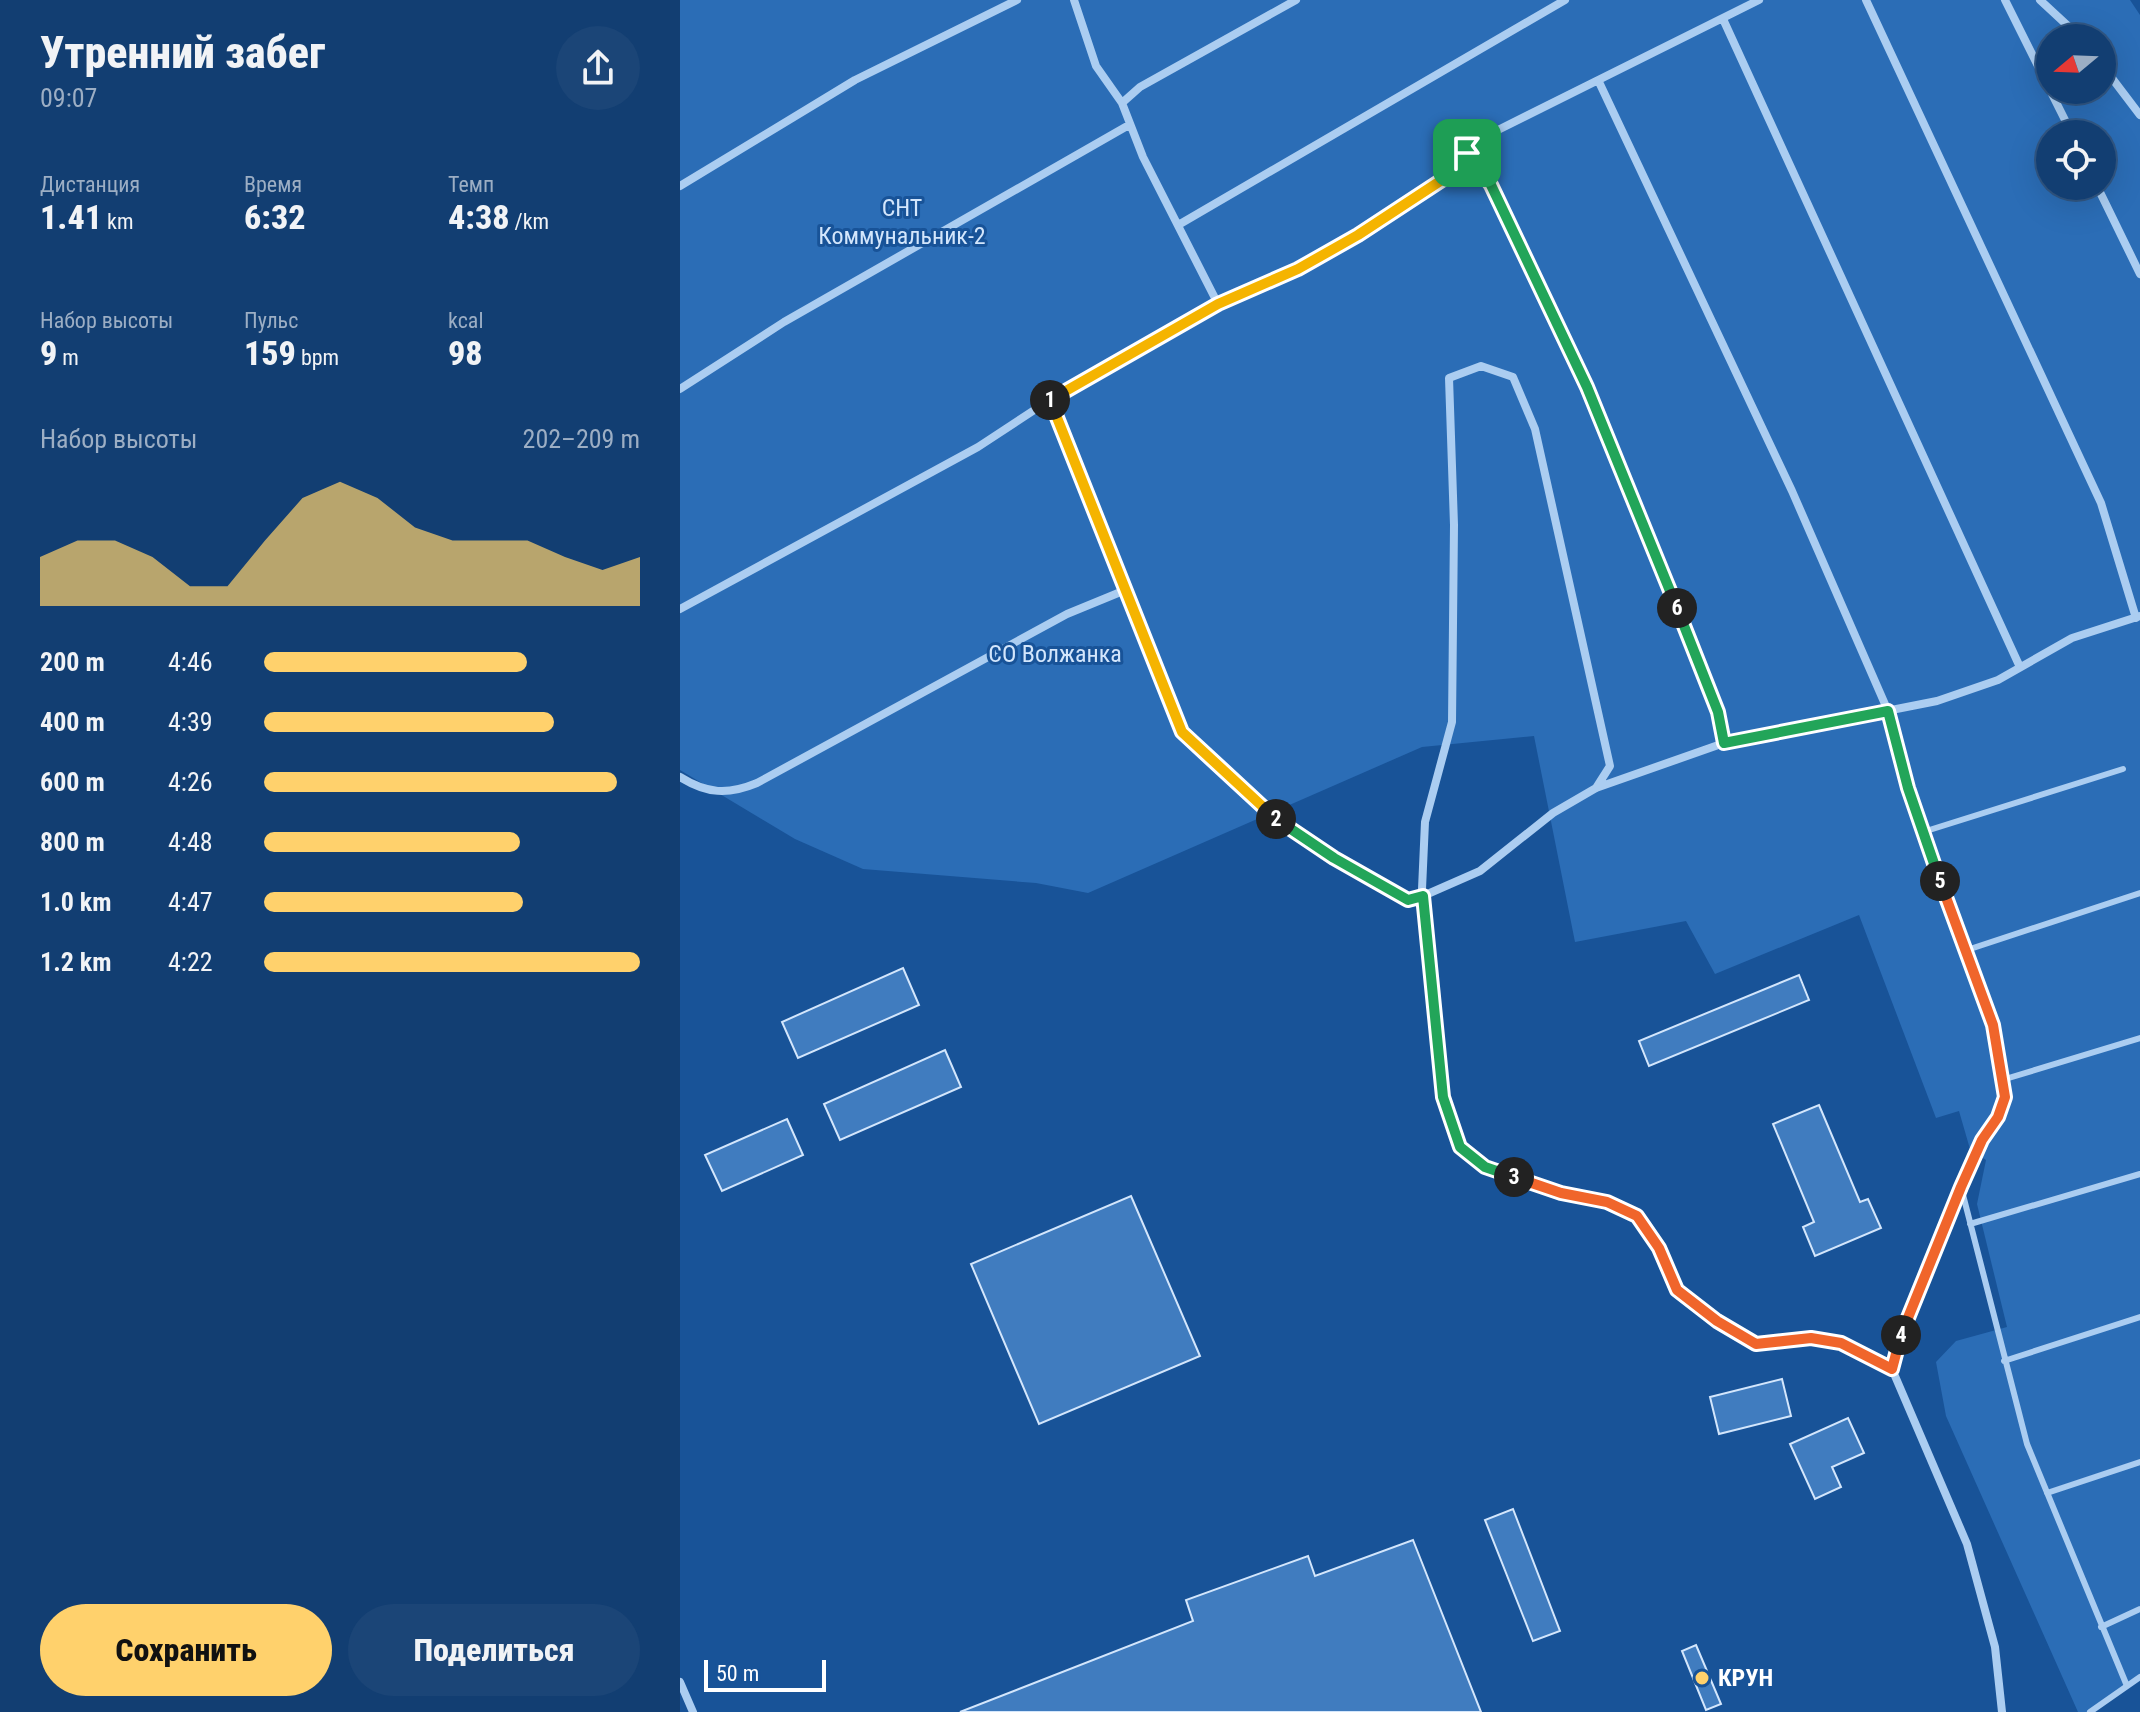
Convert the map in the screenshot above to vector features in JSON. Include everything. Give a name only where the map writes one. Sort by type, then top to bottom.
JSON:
[{"type":"street","points":[[680,186],[855,80],[1017,0]]},
{"type":"street","points":[[1074,0],[1096,66],[1122,103],[1129,125],[1218,304]]},
{"type":"street","points":[[1122,103],[1140,87],[1296,0]]},
{"type":"street","points":[[1180,224],[1565,0]]},
{"type":"street","points":[[680,609],[978,447],[1048,401],[1218,304],[1298,269],[1358,235],[1451,174],[1467,153],[1486,136],[1759,0]]},
{"type":"street","points":[[1048,401],[1182,732],[1286,829],[1408,900],[1480,871],[1553,813],[1596,788],[1724,743],[1937,701],[1998,680],[2019,665],[2072,638],[2138,617],[2101,503],[2039,377],[1866,0]]},
{"type":"street","points":[[2005,0],[2065,120]]},
{"type":"street","points":[[2040,0],[2066,24]]},
{"type":"street","points":[[1723,19],[2019,665]]},
{"type":"street","points":[[1599,82],[1792,491],[1888,711],[1923,832],[1993,1025],[2005,1097],[1998,1117],[1982,1140],[1961,1187],[1903,1327],[1892,1369],[1967,1544],[1995,1647],[2002,1712]]},
{"type":"street","points":[[2116,83],[2140,115]]},
{"type":"street","points":[[680,389],[784,322],[1129,125]]},
{"type":"street","points":[[1467,153],[1491,185],[1587,387],[1718,712],[1724,743]]},
{"type":"street","points":[[2104,200],[2140,274]]},
{"type":"street","points":[[1596,788],[1610,766],[1535,429],[1513,377],[1481,366],[1449,378],[1454,525],[1452,722],[1436,769],[1425,822],[1423,896],[1443,1097],[1460,1147],[1485,1167],[1561,1193],[1607,1202],[1637,1216],[1659,1248],[1677,1290],[1717,1321],[1756,1344],[1811,1338],[1841,1343],[1892,1369]]},
{"type":"street","points":[[680,777],[709,792],[737,791],[757,783],[1067,614],[1123,591]]},
{"type":"street","points":[[680,1682],[693,1712]]},
{"type":"lane","points":[[1923,832],[2123,769]]},
{"type":"lane","points":[[1964,951],[2140,893]]},
{"type":"lane","points":[[2002,1080],[2140,1038]]},
{"type":"lane","points":[[1970,1224],[2140,1174]]},
{"type":"lane","points":[[1961,1187],[2027,1444],[2127,1686]]},
{"type":"lane","points":[[2004,1361],[2140,1317]]},
{"type":"lane","points":[[2047,1493],[2140,1462]]},
{"type":"lane","points":[[2101,1627],[2140,1609]]},
{"type":"lane","points":[[2090,1712],[2140,1677]]},
{"type":"green space","points":[[680,0],[2130,0],[2140,15],[2140,1679],[2090,1712],[2078,1712],[1946,1416],[1936,1362],[1956,1341],[2007,1327],[1977,1204],[1986,1160],[1970,1149],[1959,1111],[1936,1118],[1859,915],[1715,974],[1686,921],[1575,942],[1534,736],[1422,747],[1088,893],[1036,883],[863,869],[795,839],[680,770]]},
{"type":"building","points":[[903,968],[919,1005],[798,1058],[782,1022]]},
{"type":"building","points":[[1799,975],[1809,1000],[1649,1066],[1639,1041]]},
{"type":"building","points":[[945,1050],[961,1087],[840,1140],[824,1104]]},
{"type":"building","points":[[1819,1105],[1860,1202],[1868,1199],[1881,1228],[1815,1256],[1803,1227],[1814,1222],[1773,1124]]},
{"type":"building","points":[[787,1119],[803,1155],[722,1191],[705,1155]]},
{"type":"building","points":[[1131,1196],[1200,1356],[1039,1424],[971,1264]]},
{"type":"building","points":[[1782,1379],[1791,1416],[1719,1434],[1710,1397]]},
{"type":"building","points":[[1848,1418],[1864,1453],[1832,1467],[1841,1487],[1815,1499],[1790,1444]]},
{"type":"building","points":[[1513,1509],[1560,1631],[1533,1641],[1485,1520]]},
{"type":"building","points":[[1413,1540],[1481,1712],[960,1712],[1193,1621],[1186,1600],[1308,1556],[1315,1576]]},
{"type":"building","name":"КРУН","points":[[1696,1645],[1721,1704],[1706,1710],[1682,1651]]},
{"type":"place","name":"КРУН","points":[[1702,1678]]},
{"type":"route","points":[[1467,153],[1491,185],[1587,387],[1718,712],[1724,743],[1888,711],[1908,788],[1993,1025],[2005,1097],[1998,1117],[1982,1140],[1948,1218],[1903,1327],[1892,1369],[1873,1356],[1841,1343],[1811,1338],[1756,1344],[1717,1321],[1677,1290],[1659,1248],[1637,1216],[1607,1202],[1561,1193],[1485,1167],[1460,1147],[1443,1097],[1423,896],[1408,900],[1286,829],[1182,732],[1048,401],[1088,381],[1218,304],[1298,269],[1358,235],[1451,174],[1467,153]]},
{"type":"park label","name":"СНТ Коммунальник-2","points":[[902,222]]},
{"type":"park label","name":"СО Волжанка","points":[[1055,654]]}]
